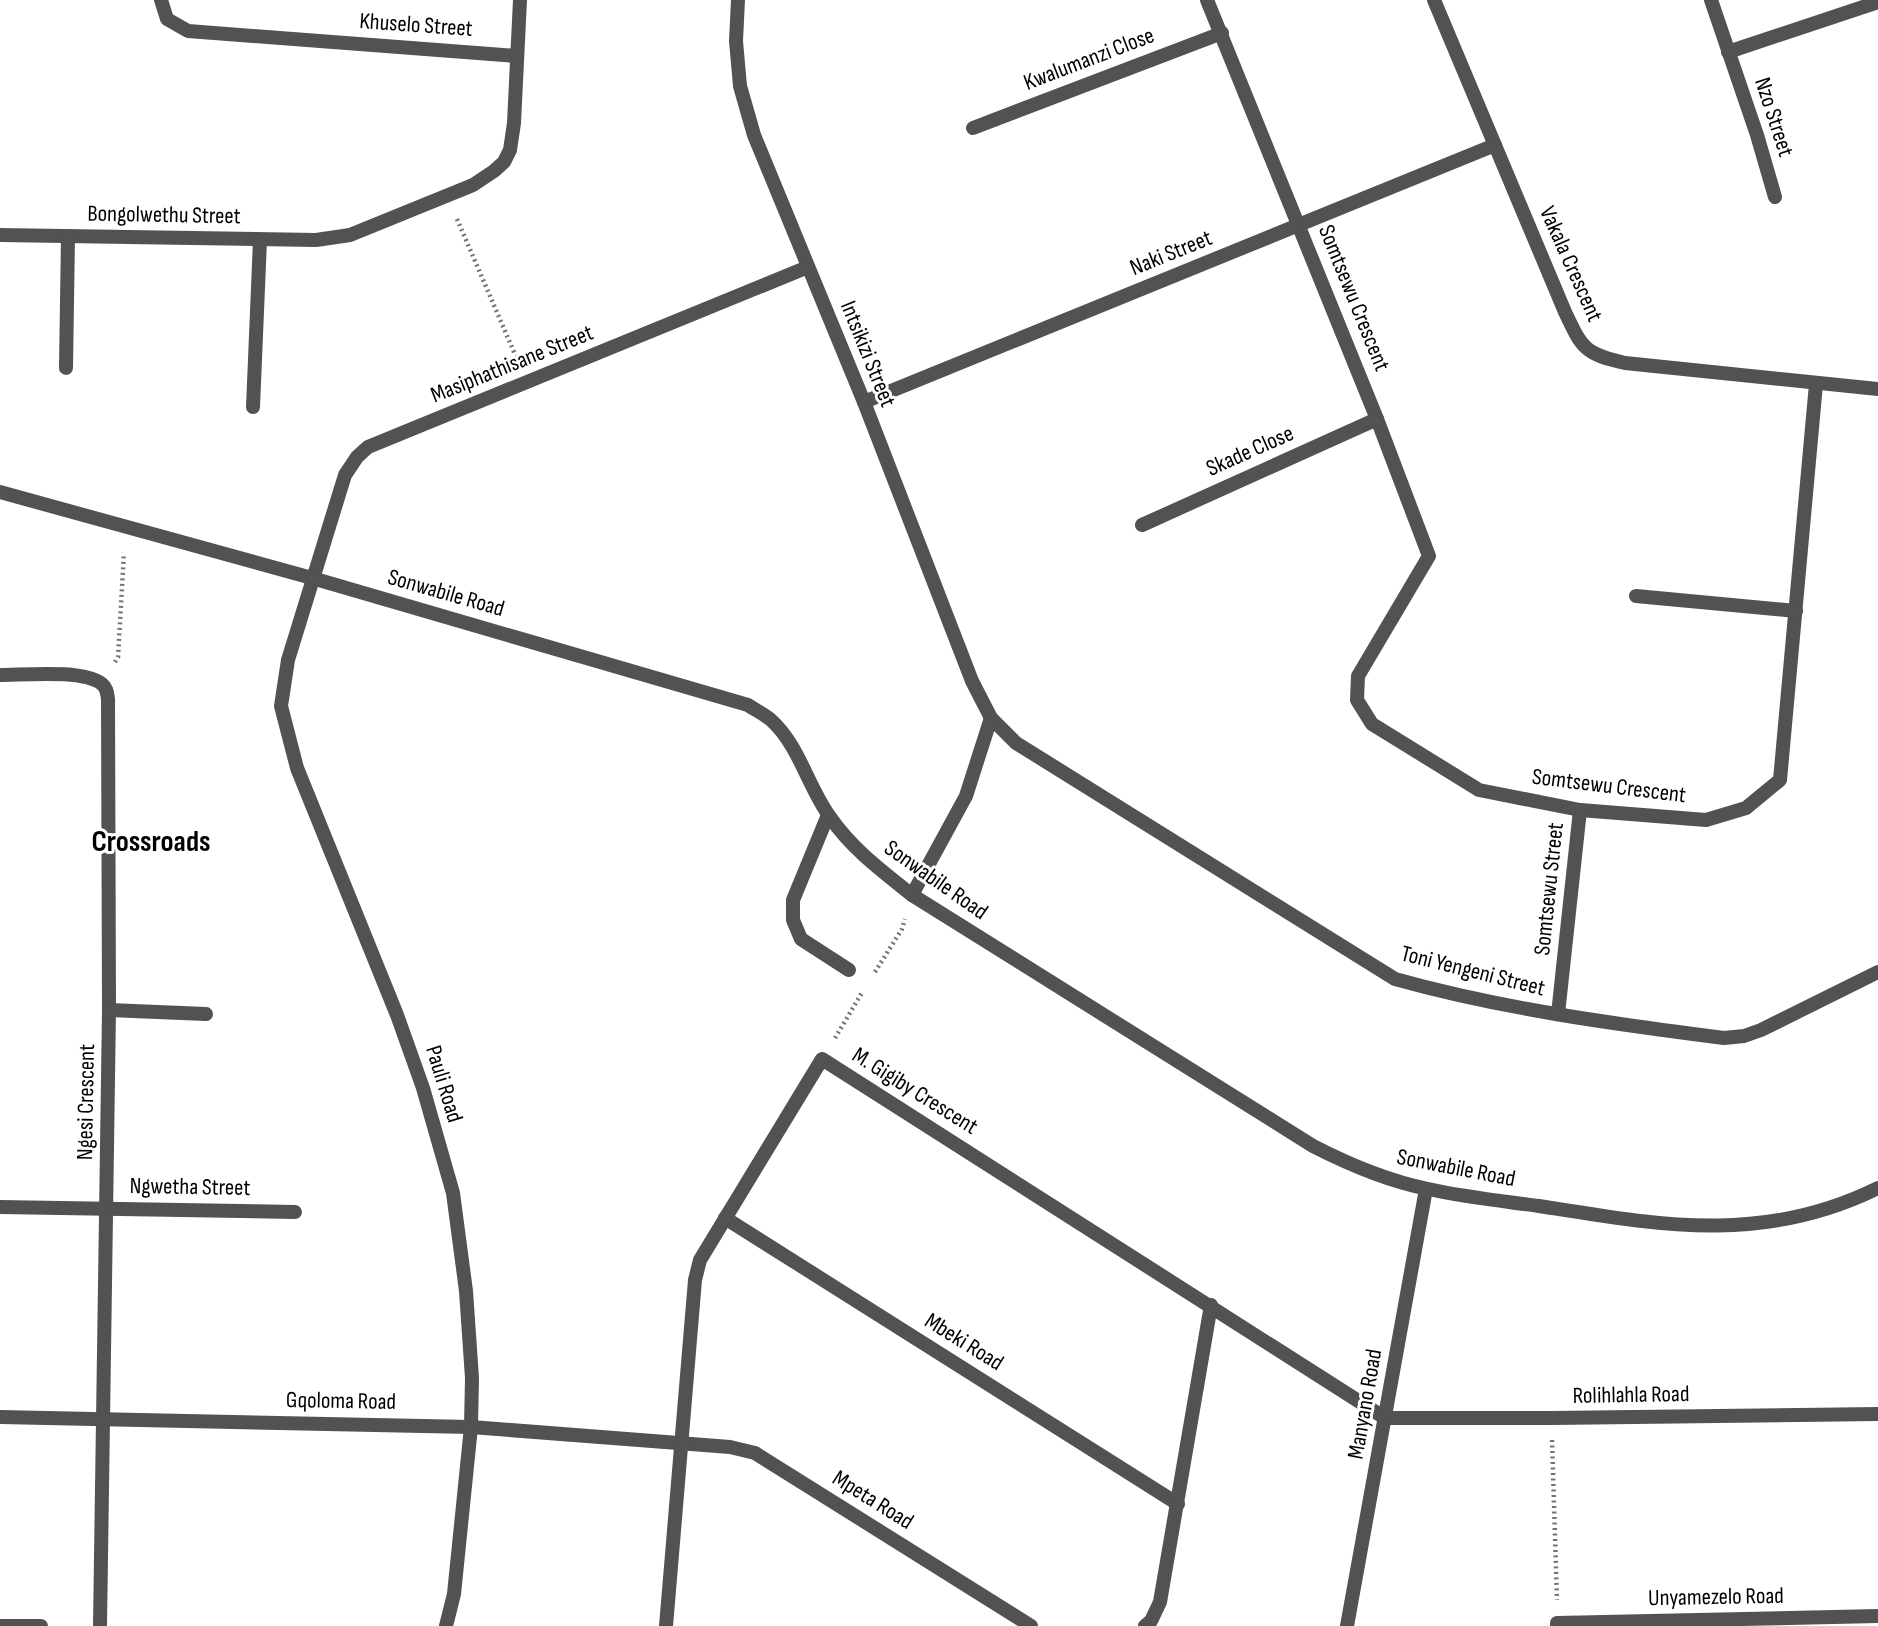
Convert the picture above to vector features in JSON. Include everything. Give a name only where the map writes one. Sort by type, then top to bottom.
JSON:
[{"type":"street","name":"Khuselo Street","points":[[161,0],[167,19],[188,32],[516,55]]},
{"type":"street","name":"Bongolwethu Street","points":[[0,235],[316,240],[350,235],[473,185],[494,171],[510,150],[514,124],[520,0]]},
{"type":"street","name":"Intsikizi Street","points":[[738,0],[736,41],[740,86],[754,135],[864,401],[972,681],[991,718]]},
{"type":"street","name":"Somtsewu Crescent","points":[[1207,0],[1300,225],[1429,556],[1358,677],[1357,700],[1372,724],[1479,790],[1580,810],[1706,820],[1746,808],[1780,780],[1816,384]]},
{"type":"street","name":"Vakala Crescent","points":[[1434,0],[1565,312],[1585,349],[1606,359],[1625,363],[1878,389]]},
{"type":"street","name":"Nzo Street","points":[[1711,0],[1775,197]]},
{"type":"street","points":[[1728,52],[1878,2]]},
{"type":"street","name":"Kwalumanzi Close","points":[[973,128],[1222,33]]},
{"type":"street","name":"Naki Street","points":[[864,401],[1495,145]]},
{"type":"street","name":"Bongolwethu Street","points":[[66,368],[68,236]]},
{"type":"street","name":"Bongolwethu Street","points":[[253,407],[260,240]]},
{"type":"street","name":"Masiphathisane Street","points":[[312,578],[345,475],[357,457],[368,447],[808,267]]},
{"type":"street","name":"Skade Close","points":[[1142,525],[1377,419]]},
{"type":"street","name":"Sonwabile Road","points":[[0,492],[312,578],[748,705],[770,719],[787,740],[828,815],[847,840],[912,895],[1313,1146],[1348,1164],[1426,1189],[1653,1224],[1717,1226],[1783,1221],[1826,1209],[1878,1188]]},
{"type":"street","name":"Pauli Road","points":[[312,578],[288,660],[281,706],[297,768],[397,1015],[423,1088],[453,1193],[466,1291],[472,1378],[471,1427],[454,1594],[446,1626]]},
{"type":"street","points":[[1636,596],[1796,611]]},
{"type":"street","points":[[0,674],[80,676],[101,683]]},
{"type":"street","name":"Ngesi Crescent","points":[[100,1626],[107,1208],[110,718],[106,689],[101,683]]},
{"type":"street","points":[[912,895],[967,796],[991,718]]},
{"type":"street","name":"Toni Yengeni Street","points":[[991,718],[1016,743],[1395,979],[1559,1014],[1717,1038],[1744,1037],[1878,972]]},
{"type":"street","name":"Somtsewu Street","points":[[1559,1014],[1580,810]]},
{"type":"street","points":[[828,815],[793,900],[793,920],[802,939],[849,971]]},
{"type":"street","points":[[109,1010],[206,1014]]},
{"type":"street","name":"M. Gigiby Crescent","points":[[666,1626],[695,1280],[701,1260],[822,1059],[1385,1418]]},
{"type":"street","name":"Manyano Road","points":[[1347,1626],[1426,1189]]},
{"type":"street","name":"Ngwetha Street","points":[[0,1207],[295,1212]]},
{"type":"street","name":"Mbeki Road","points":[[725,1219],[1178,1503]]},
{"type":"street","points":[[1145,1626],[1151,1621],[1160,1602],[1211,1305]]},
{"type":"street","name":"Rolihlahla Road","points":[[1385,1418],[1551,1419],[1878,1414]]},
{"type":"street","name":"Gqoloma Road","points":[[0,1417],[471,1427],[680,1445]]},
{"type":"street","name":"Mpeta Road","points":[[680,1445],[730,1447],[755,1453],[1031,1626]]},
{"type":"street","name":"Unyamezelo Road","points":[[1557,1625],[1878,1616]]},
{"type":"street","points":[[0,1626],[41,1626]]},
{"type":"path","points":[[447,195],[527,382]]},
{"type":"path","points":[[101,683],[118,657],[123,560],[128,527]]},
{"type":"path","points":[[1551,1419],[1557,1625]]},
{"type":"district","name":"Crossroads","points":[[151,842]]}]
